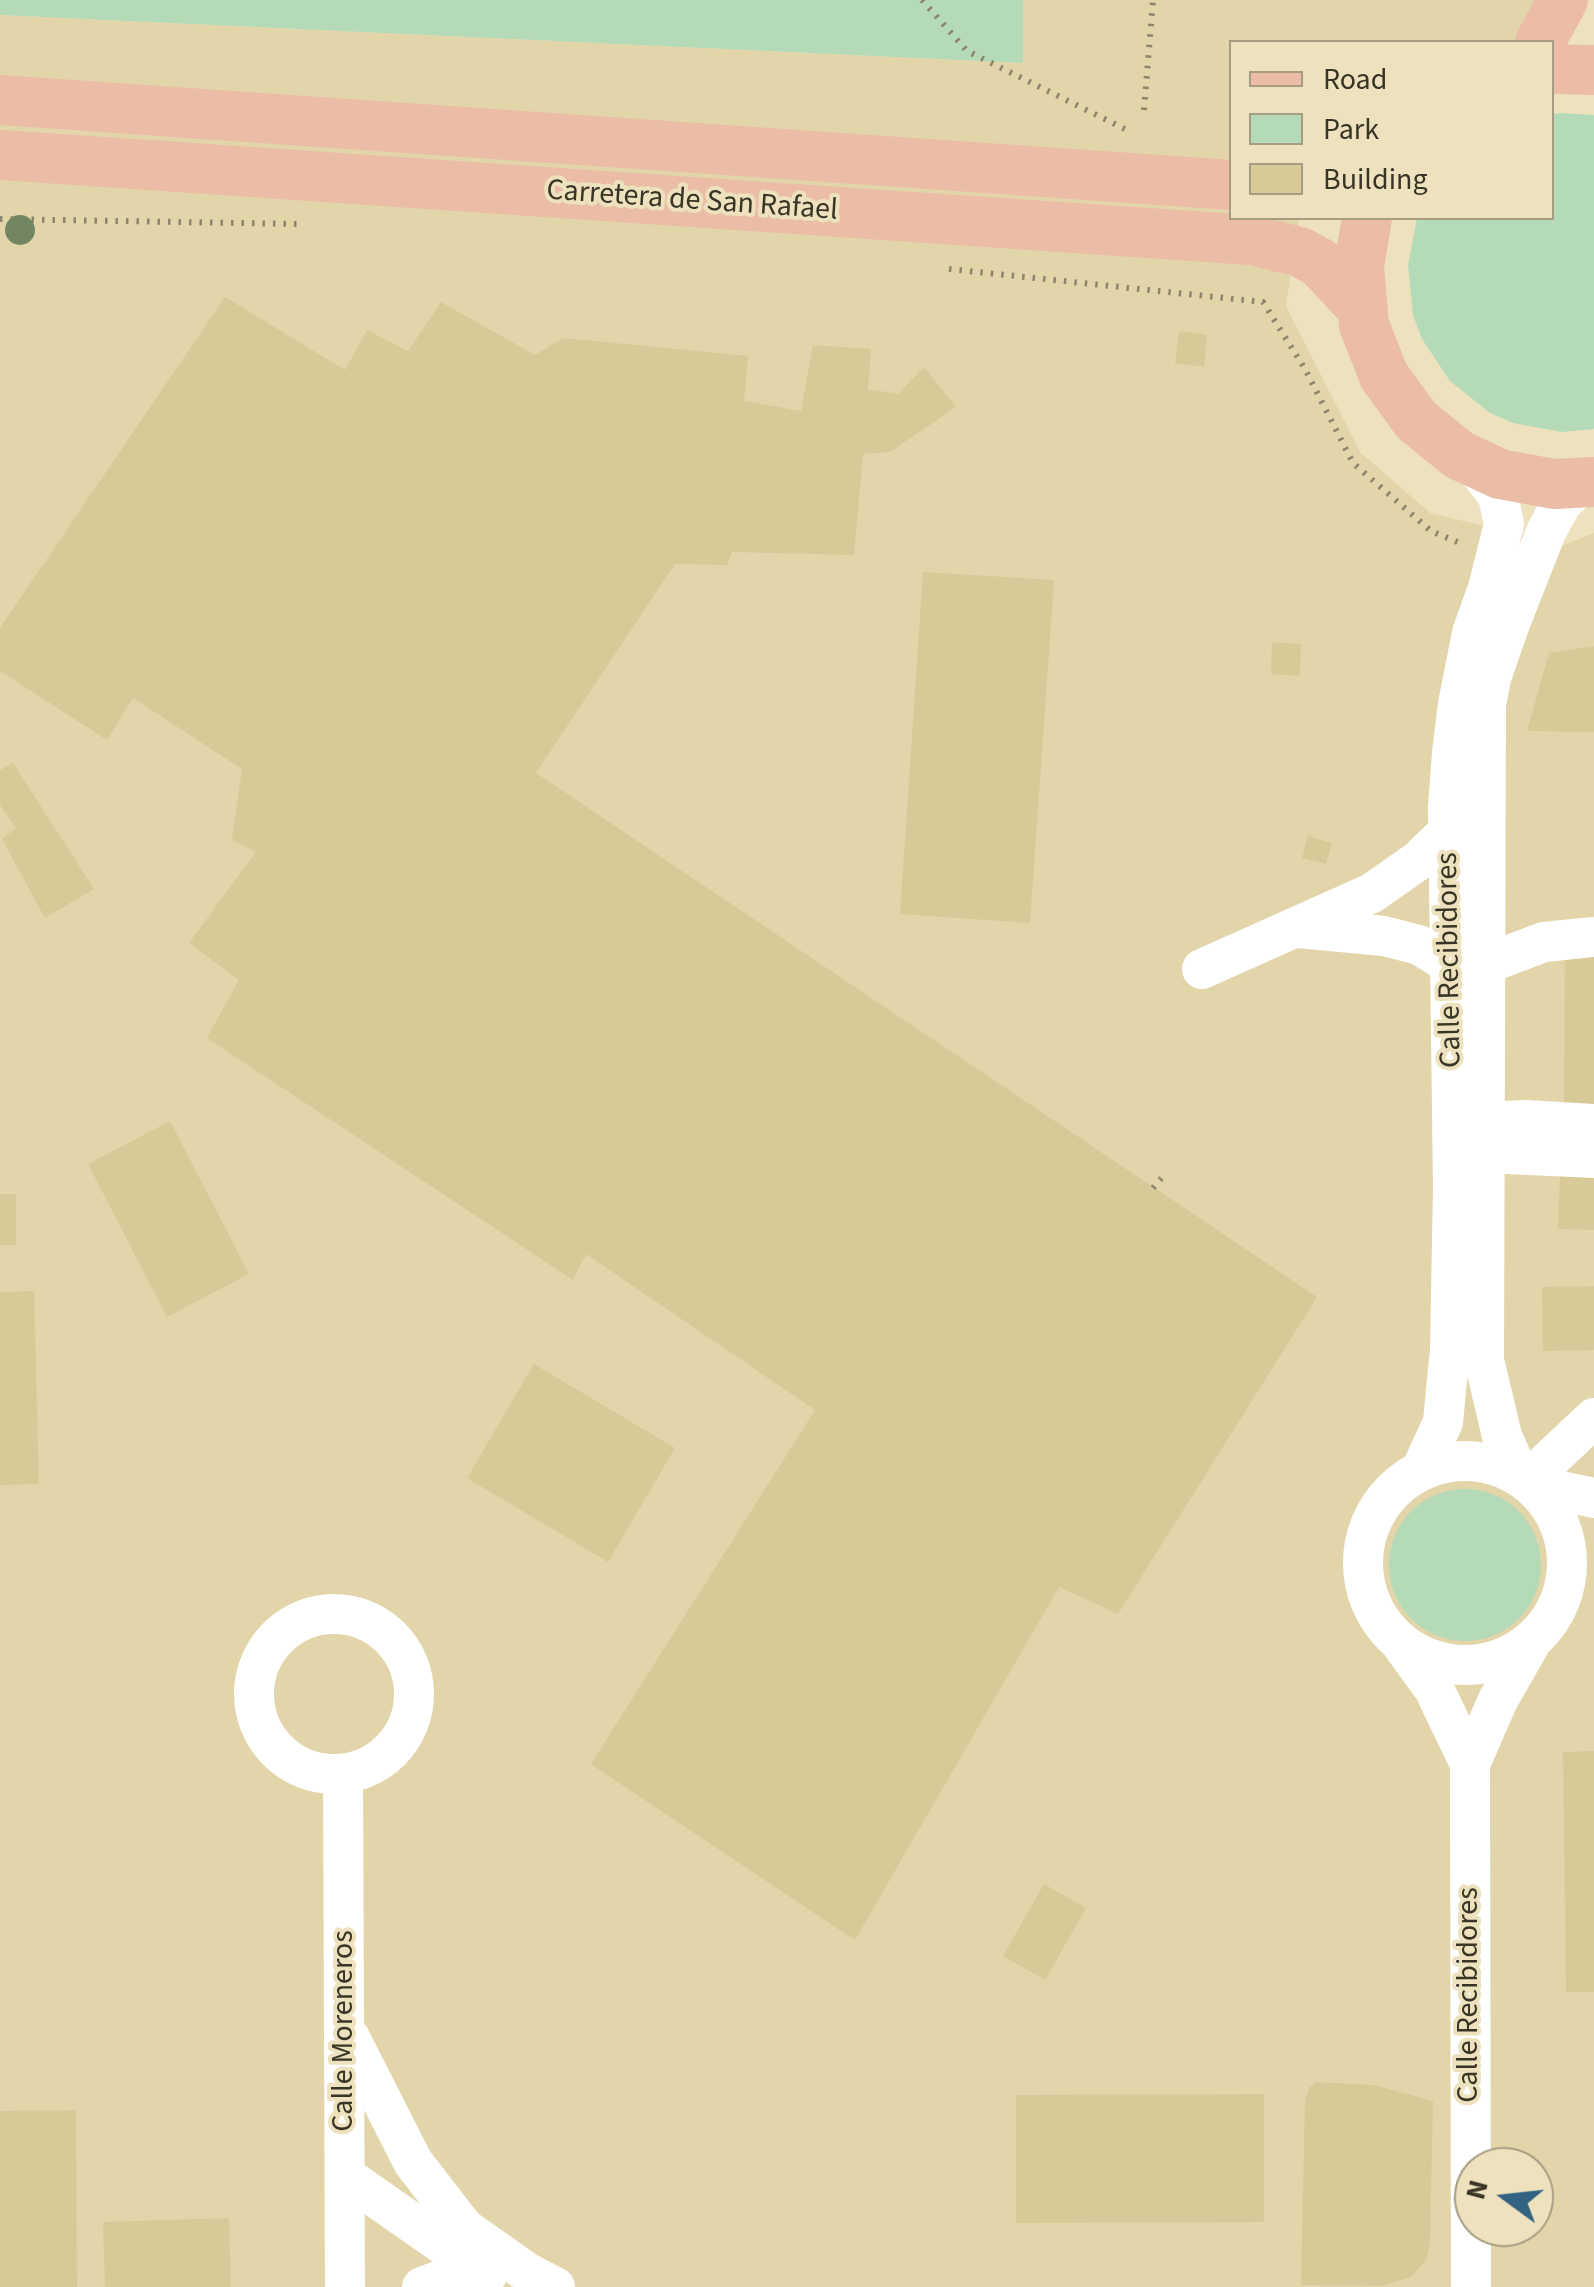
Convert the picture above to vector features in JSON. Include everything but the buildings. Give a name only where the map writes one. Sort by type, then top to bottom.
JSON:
[{"type":"main road","points":[[1541,40],[1563,0]]},
{"type":"main road","points":[[1554,69],[1594,70]]},
{"type":"main road","name":"Carretera de San Rafael","points":[[0,100],[1229,185]]},
{"type":"main road","name":"Carretera de San Rafael","points":[[0,154],[1251,240],[1300,252],[1320,263],[1361,307]]},
{"type":"main road","points":[[1367,220],[1359,266],[1361,307],[1376,360],[1399,399],[1430,433],[1472,462],[1526,480],[1588,483]]},
{"type":"street","points":[[0,176],[135,164]]},
{"type":"street","name":"Calle Recibidores","points":[[1472,462],[1498,496],[1504,524],[1472,633],[1458,704],[1449,831],[1485,1138],[1484,1360],[1502,1436],[1526,1481]]},
{"type":"street","name":"Calle Recibidores","points":[[1421,1470],[1443,1422],[1450,1349],[1467,965],[1486,705],[1491,678],[1546,532],[1561,504],[1588,483]]},
{"type":"street","points":[[1202,969],[1372,893],[1419,860],[1449,831]]},
{"type":"street","points":[[1294,927],[1384,936],[1419,945],[1467,965],[1544,942],[1594,937]]},
{"type":"street","points":[[1485,1138],[1525,1120],[1594,1124]]},
{"type":"street","points":[[1485,1138],[1594,1158]]},
{"type":"street","points":[[1526,1481],[1594,1418]]},
{"type":"street","points":[[1594,1498],[1526,1481],[1497,1466],[1472,1460],[1446,1462],[1421,1470],[1391,1492],[1379,1508],[1365,1542],[1362,1562],[1369,1599],[1377,1616],[1402,1645],[1445,1664],[1468,1666],[1513,1654],[1594,1582]]},
{"type":"street","points":[[1526,1481],[1557,1517],[1567,1556],[1562,1595],[1543,1627]]},
{"type":"street","points":[[336,1614],[367,1622],[393,1640],[406,1659],[413,1680],[414,1702],[409,1723],[390,1750],[364,1769],[343,1775],[300,1768],[282,1756],[267,1740],[254,1698],[255,1676],[276,1638],[304,1621],[336,1614]]},
{"type":"street","name":"Calle Recibidores","points":[[1471,2287],[1470,1764],[1498,1700],[1543,1627]]},
{"type":"street","name":"Calle Recibidores","points":[[1402,1645],[1434,1688],[1470,1764]]},
{"type":"street","name":"Calle Moreneros","points":[[343,1775],[344,2287]]},
{"type":"street","points":[[346,2030],[413,2162],[464,2228],[554,2287]]},
{"type":"street","points":[[345,2176],[500,2281]]},
{"type":"street","points":[[422,2287],[454,2275],[500,2281]]},
{"type":"path","points":[[922,0],[967,51],[1143,139]]},
{"type":"path","points":[[1144,110],[1153,0]]},
{"type":"path","points":[[0,219],[302,224]]},
{"type":"path","points":[[930,267],[1263,302],[1305,369],[1353,463],[1431,531],[1477,550]]},
{"type":"path","points":[[1154,1188],[1164,1175]]},
{"type":"shaded area","points":[[1023,0],[1543,0],[1517,40],[1229,40],[1229,220],[1299,220],[1286,306],[1360,452],[1430,513],[1564,545],[1594,533],[1594,2287],[0,2287],[0,15],[1023,63]]},
{"type":"green space","points":[[0,0],[1023,0],[1023,63],[0,15]]},
{"type":"green space","points":[[1554,114],[1594,115],[1594,429],[1562,432],[1513,423],[1490,413],[1450,381],[1422,339],[1413,315],[1408,265],[1417,220],[1554,220]]},
{"type":"green space","points":[[1465,1489],[1494,1494],[1519,1511],[1536,1536],[1541,1565],[1536,1594],[1519,1619],[1494,1636],[1465,1641],[1436,1636],[1411,1619],[1394,1594],[1389,1565],[1394,1536],[1411,1511],[1436,1494]]}]
